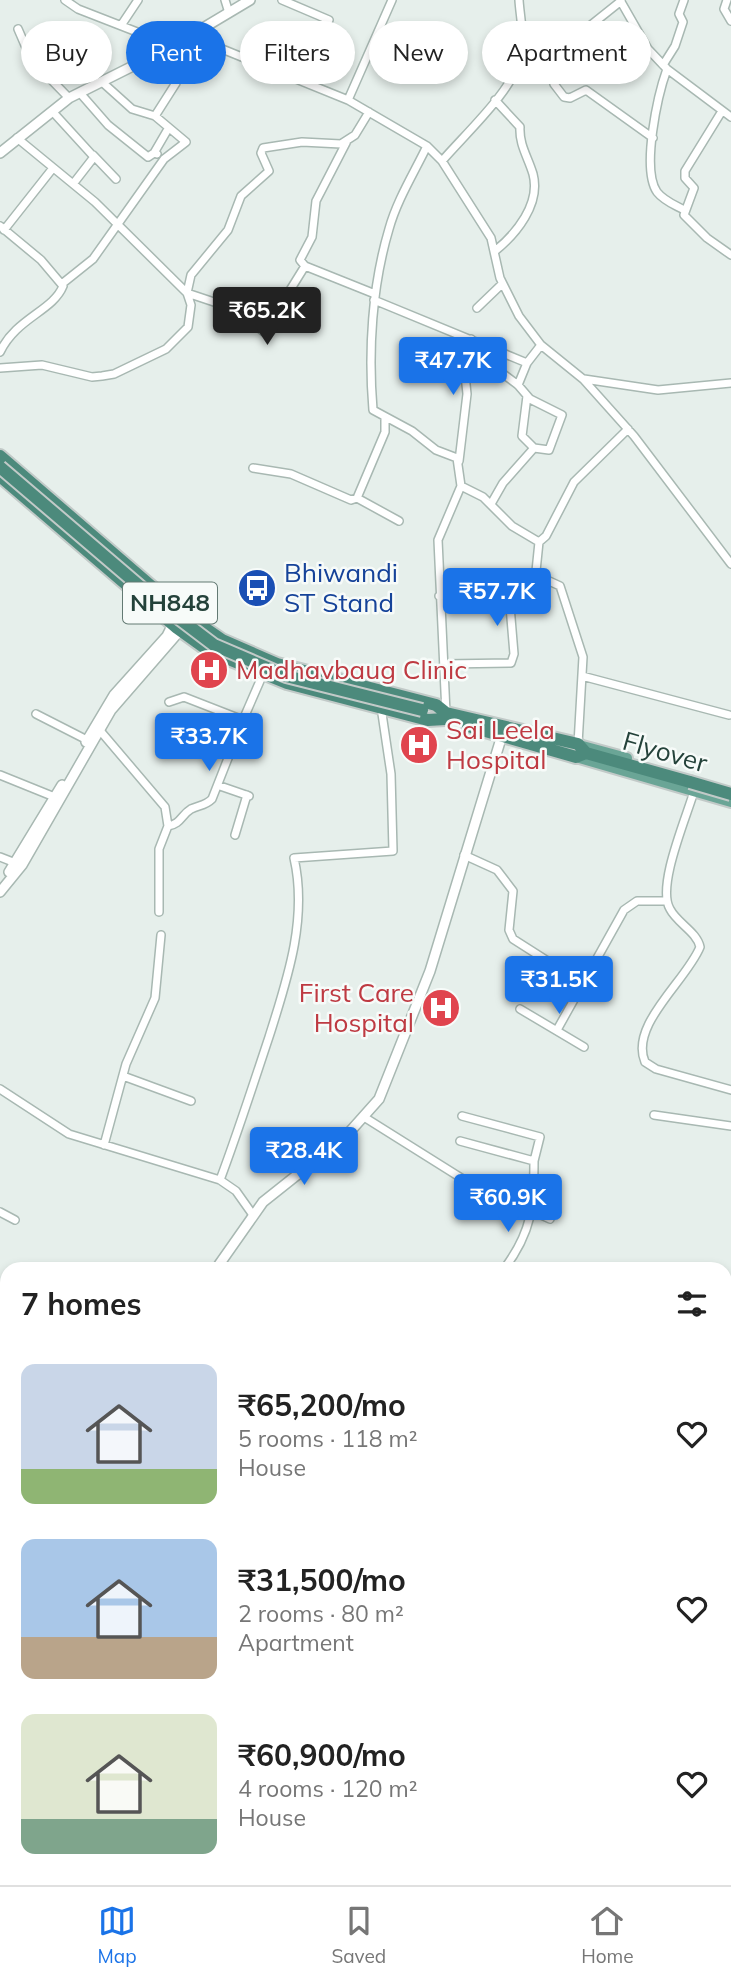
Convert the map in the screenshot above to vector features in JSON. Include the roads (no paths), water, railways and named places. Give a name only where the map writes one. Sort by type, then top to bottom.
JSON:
[{"type":"highway","name":"NH848","points":[[0,456],[185,615],[222,640],[255,655],[332,679],[436,705],[441,714]]},
{"type":"highway","points":[[0,467],[164,607],[214,645],[286,676],[441,714]]},
{"type":"highway","name":"NH848","points":[[0,476],[177,627],[209,650],[263,674],[428,720],[441,714],[581,750]]},
{"type":"highway","name":"Flyover","points":[[581,750],[731,794]]},
{"type":"main road","points":[[581,750],[731,788]]},
{"type":"main road","points":[[581,750],[731,802]]},
{"type":"street","points":[[65,0],[78,9],[126,26]]},
{"type":"street","points":[[122,24],[138,0]]},
{"type":"street","points":[[225,0],[229,13]]},
{"type":"street","points":[[215,21],[250,0]]},
{"type":"street","points":[[282,0],[329,20]]},
{"type":"street","points":[[348,100],[392,0]]},
{"type":"street","points":[[519,0],[520,21]]},
{"type":"street","points":[[595,21],[621,0],[642,41],[665,67],[731,117]]},
{"type":"street","points":[[727,0],[724,9],[731,20]]},
{"type":"street","points":[[684,1],[679,14],[683,22],[665,67],[653,138],[654,185],[667,201],[684,209]]},
{"type":"street","points":[[18,29],[30,59],[69,98]]},
{"type":"street","points":[[226,51],[348,100],[427,146],[442,161],[458,190],[486,230],[495,251],[502,284],[519,316],[541,345],[583,379],[628,429],[731,564]]},
{"type":"street","points":[[0,153],[69,98],[98,84]]},
{"type":"street","points":[[0,352],[14,329],[54,299],[61,291],[63,283],[93,259],[164,159],[187,142],[155,116],[132,109],[104,84]]},
{"type":"street","points":[[155,116],[175,84]]},
{"type":"street","points":[[442,161],[506,84]]},
{"type":"street","points":[[554,84],[564,97],[570,98],[586,90],[653,138]]},
{"type":"street","points":[[80,93],[108,125],[148,157],[154,153],[168,129]]},
{"type":"street","points":[[495,100],[520,127],[519,142],[534,181],[533,197],[520,225],[495,251]]},
{"type":"street","points":[[52,111],[116,179]]},
{"type":"street","points":[[722,111],[685,171],[685,178],[694,188],[684,209],[686,220],[691,225],[731,255]]},
{"type":"street","points":[[369,112],[347,142],[313,209],[312,237],[300,260],[305,266],[437,328],[527,363]]},
{"type":"street","points":[[17,138],[119,225],[187,293],[235,309],[260,329],[269,333],[274,325],[274,316],[305,266]]},
{"type":"street","points":[[0,368],[42,365],[92,377],[114,374],[166,349],[181,336],[191,316],[187,293],[191,275],[228,230],[241,196],[269,171],[261,153],[263,148],[302,142],[335,145],[347,142]]},
{"type":"street","points":[[427,146],[388,230],[375,297],[373,410],[459,461]]},
{"type":"street","points":[[154,153],[164,159]]},
{"type":"street","points":[[73,184],[93,155]]},
{"type":"street","points":[[53,168],[2,228],[41,260],[63,283]]},
{"type":"street","points":[[477,308],[502,284]]},
{"type":"street","points":[[441,714],[444,664],[438,540],[461,486],[459,461],[467,394],[464,371],[471,339]]},
{"type":"street","points":[[518,385],[527,363],[541,345]]},
{"type":"street","points":[[466,357],[498,370],[518,385],[527,396],[562,415],[549,450],[534,448],[522,436],[527,396]]},
{"type":"street","points":[[583,379],[658,390],[731,383]]},
{"type":"street","points":[[357,498],[385,432],[385,418]]},
{"type":"street","points":[[581,750],[580,645],[560,586],[538,576],[536,571],[539,542],[546,536],[574,482],[628,429]]},
{"type":"street","points":[[491,504],[503,483],[534,448]]},
{"type":"street","points":[[253,468],[299,477],[347,500],[357,498],[399,521]]},
{"type":"street","points":[[461,486],[491,504],[512,526],[539,542]]},
{"type":"street","points":[[439,596],[501,595],[508,600],[514,654],[511,663],[444,664]]},
{"type":"street","points":[[58,798],[87,740],[185,615]]},
{"type":"street","points":[[168,826],[178,824],[193,808],[209,803],[220,786],[243,720],[263,674]]},
{"type":"street","points":[[582,676],[729,715]]},
{"type":"street","points":[[328,693],[332,679]]},
{"type":"street","points":[[169,702],[184,697],[243,720]]},
{"type":"street","points":[[220,1180],[291,971],[296,918],[293,858],[393,851],[391,774],[381,706]]},
{"type":"street","points":[[36,714],[87,740]]},
{"type":"street","points":[[0,892],[58,798],[97,727]]},
{"type":"street","points":[[97,727],[160,800],[168,826],[159,849],[159,912]]},
{"type":"street","points":[[221,1262],[254,1214],[283,1185],[346,1136],[379,1099],[430,971],[504,731]]},
{"type":"street","points":[[0,775],[58,798]]},
{"type":"street","points":[[697,778],[667,881],[666,901],[676,917],[697,939],[700,947],[649,1025],[644,1038],[643,1057],[656,1069],[731,1090]]},
{"type":"street","points":[[220,786],[249,796],[235,835]]},
{"type":"street","points":[[464,855],[497,870],[513,891],[509,930],[513,939],[582,982]]},
{"type":"street","points":[[0,857],[19,864]]},
{"type":"street","points":[[0,882],[19,864]]},
{"type":"street","points":[[557,1030],[624,910],[637,901],[666,901]]},
{"type":"street","points":[[104,1145],[123,1076],[155,998],[161,935]]},
{"type":"street","points":[[520,1009],[584,1047]]},
{"type":"street","points":[[123,1076],[191,1101]]},
{"type":"street","points":[[0,1089],[58,1128],[104,1145],[220,1180],[236,1191],[254,1214]]},
{"type":"street","points":[[654,1115],[731,1126]]},
{"type":"street","points":[[462,1116],[540,1137],[534,1161],[533,1212],[508,1262]]},
{"type":"street","points":[[364,1117],[466,1181],[550,1220]]},
{"type":"street","points":[[460,1141],[534,1161]]},
{"type":"street","points":[[0,1212],[15,1220]]},
{"type":"place","name":"Bhiwandi ST Stand","points":[[257,588]]},
{"type":"place","name":"Madhavbaug Clinic","points":[[209,670]]},
{"type":"place","name":"Sai Leela Hospital","points":[[419,745]]},
{"type":"place","name":"First Care Hospital","points":[[441,1008]]}]
